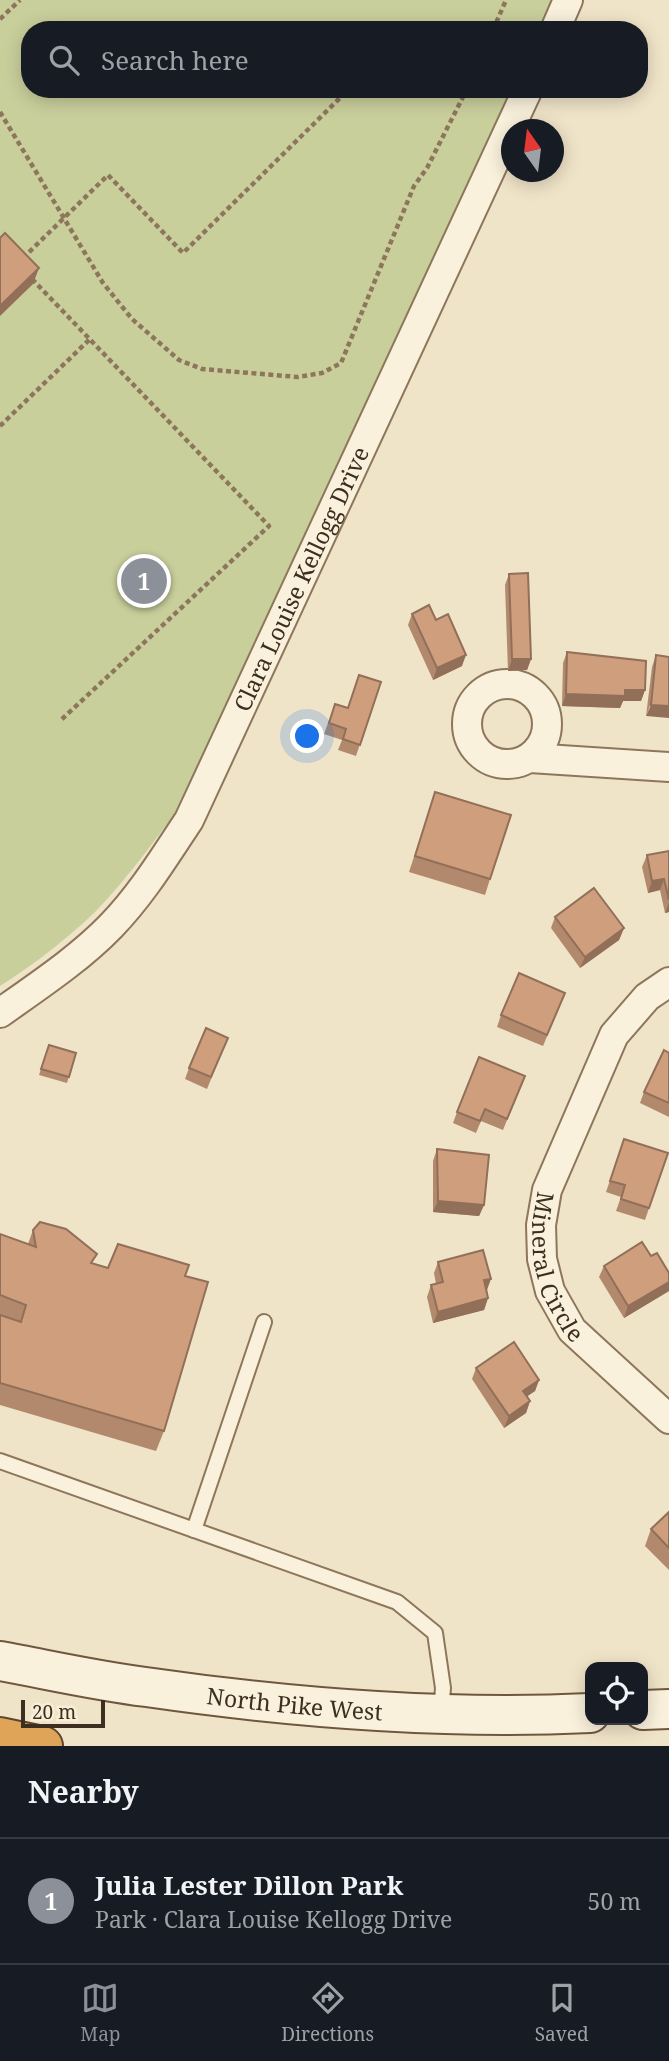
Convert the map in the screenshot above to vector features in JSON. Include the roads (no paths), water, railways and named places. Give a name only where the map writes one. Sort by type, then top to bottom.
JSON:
[{"type":"highway","points":[[0,1737],[43,1746]]},
{"type":"main road","name":"North Pike West","points":[[0,1661],[144,1687],[282,1704],[441,1713],[585,1713]]},
{"type":"main road","points":[[648,1710],[669,1709]]},
{"type":"street","points":[[559,21],[568,0]]},
{"type":"street","name":"Clara Louise Kellogg Drive","points":[[0,1013],[61,969],[111,926],[148,881],[189,820],[524,98]]},
{"type":"street","points":[[530,758],[669,767]]},
{"type":"street","name":"Mineral Circle","points":[[669,982],[647,997],[614,1035],[547,1191],[541,1225],[542,1259],[550,1292],[572,1330],[669,1419]]},
{"type":"lane","points":[[194,1530],[264,1322]]},
{"type":"lane","points":[[0,1461],[397,1602],[435,1633],[443,1688],[441,1713]]},
{"type":"place","name":"Julia Lester Dillon Park","points":[[144,581]]}]
